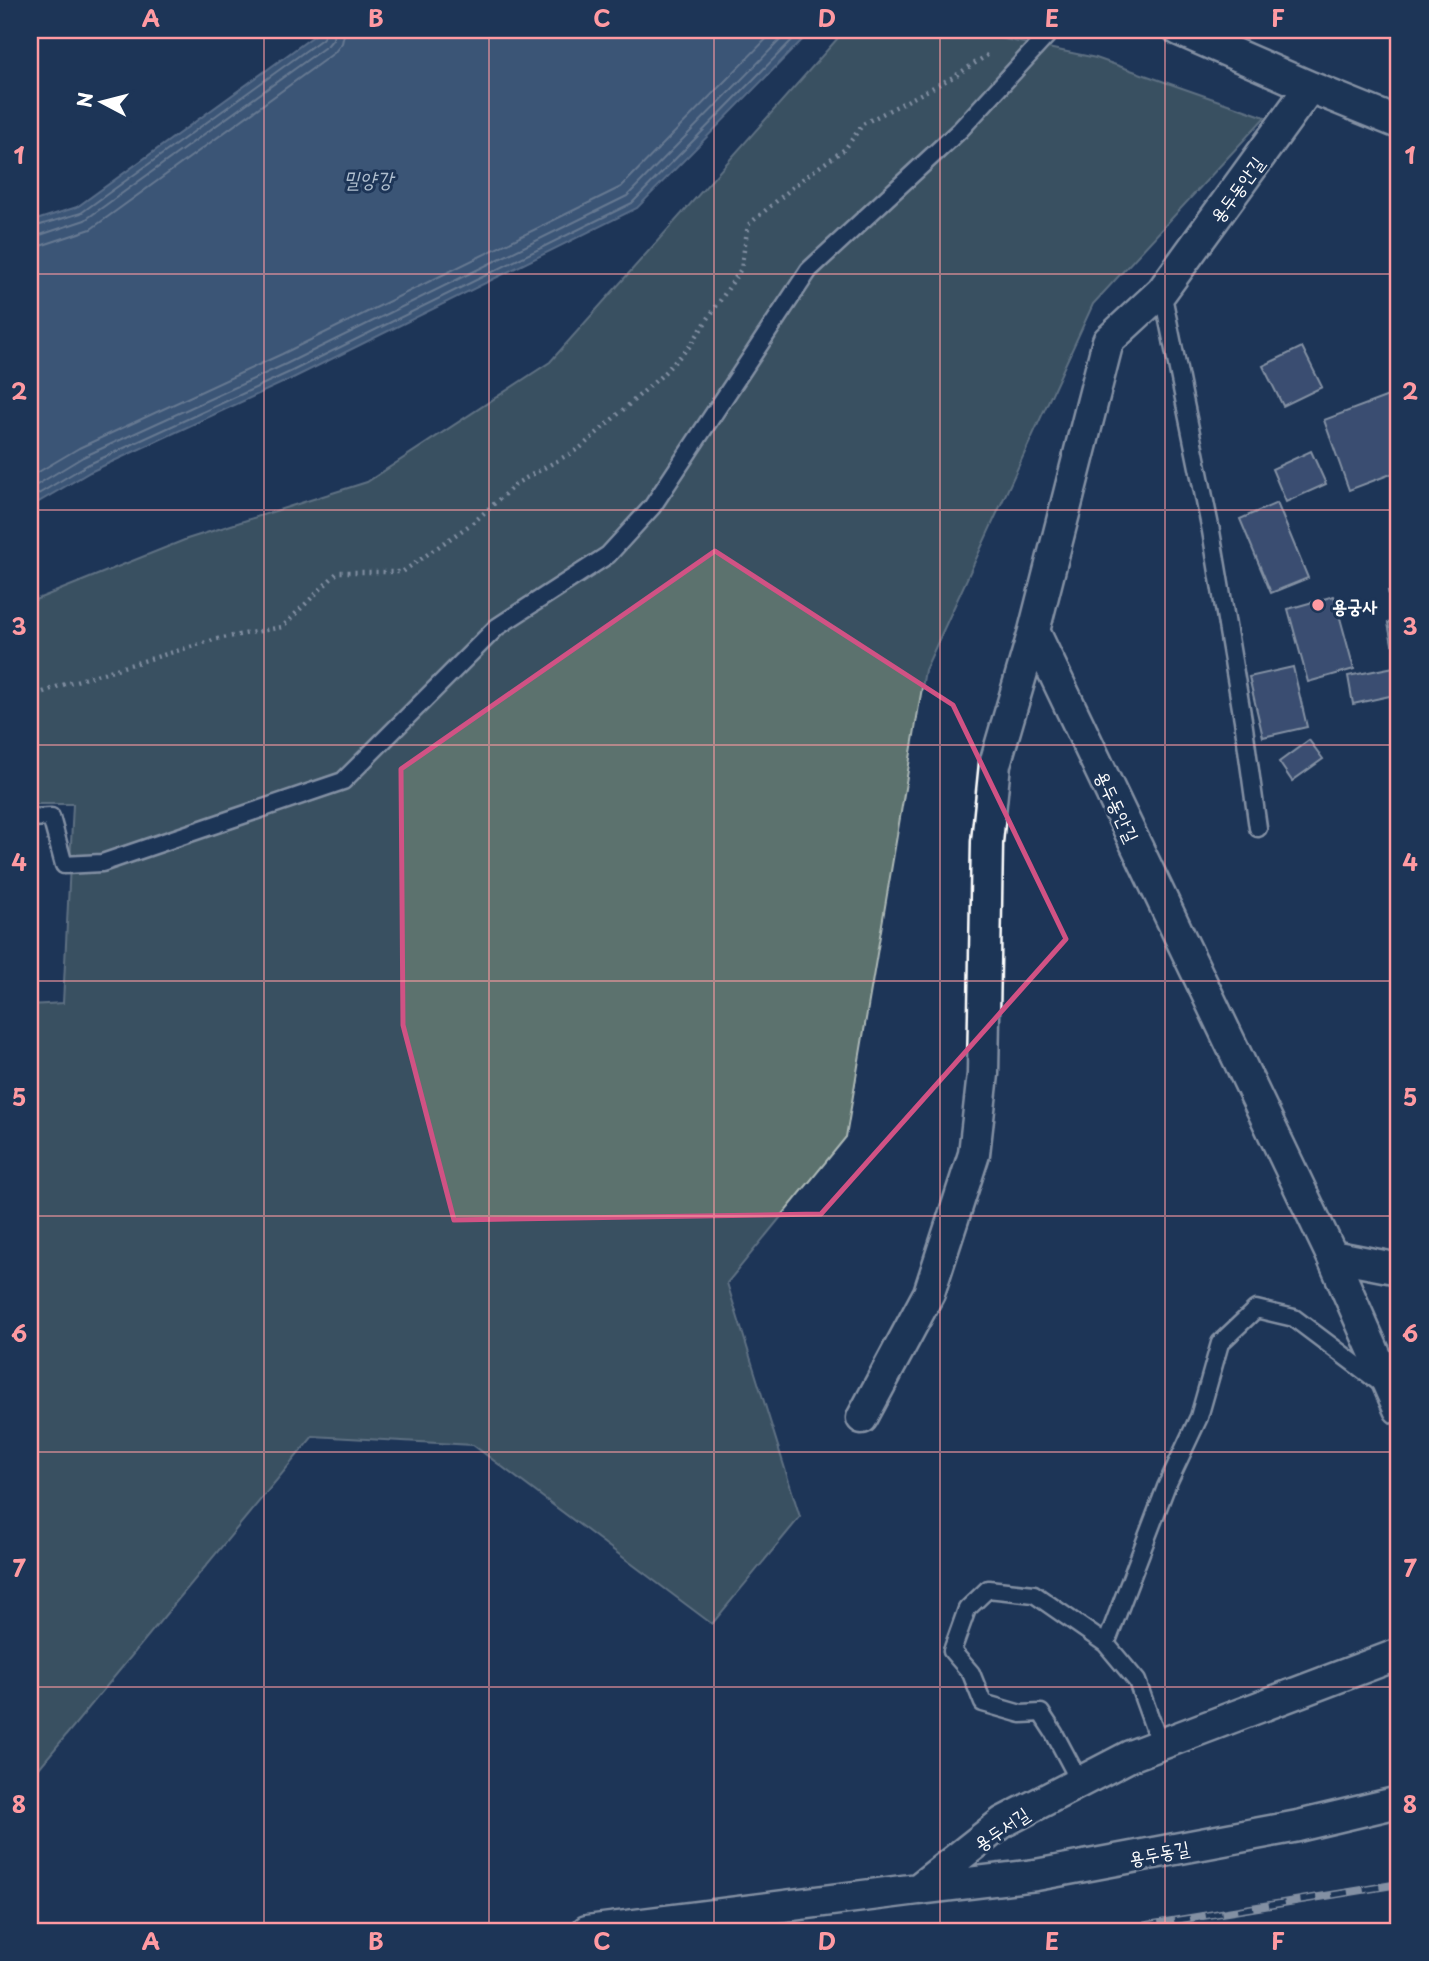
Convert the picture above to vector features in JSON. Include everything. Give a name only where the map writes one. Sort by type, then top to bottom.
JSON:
[{"type":"street","points":[[1179,30],[1399,122]]},
{"type":"street","name":"용두동안길","points":[[1310,87],[1162,291],[1108,341],[1034,631],[1332,1256],[1395,1400]]},
{"type":"street","points":[[862,1419],[929,1293],[974,1154],[983,1074],[987,842],[995,764],[1034,631]]},
{"type":"street","points":[[1332,1256],[1399,1269]]},
{"type":"street","name":"용두서길","points":[[918,1889],[1003,1822],[1130,1756],[1399,1654]]},
{"type":"street","name":"용두동길","points":[[918,1889],[1036,1875],[1298,1826],[1399,1802]]},
{"type":"street","points":[[587,1931],[918,1889]]},
{"type":"lane","points":[[30,818],[51,817],[64,865],[102,863],[343,781],[497,627],[608,555],[652,507],[809,270],[960,130],[1052,30]]},
{"type":"lane","points":[[1162,291],[1211,531],[1258,828]]},
{"type":"lane","points":[[1105,1644],[1166,1487],[1199,1417],[1220,1343],[1256,1309],[1294,1318],[1395,1400]]},
{"type":"lane","points":[[1080,1782],[1041,1713],[1021,1714],[983,1703],[971,1673],[952,1651],[967,1609],[988,1589],[1034,1594],[1105,1644],[1137,1681],[1160,1745]]},
{"type":"path","points":[[30,697],[217,639],[282,627],[338,572],[402,572],[474,522],[517,483],[580,448],[660,377],[690,346],[741,269],[748,225],[805,177],[845,149],[863,124],[955,76],[997,50]]},
{"type":"highlighted area","points":[[715,551],[953,705],[1066,939],[821,1214],[454,1220],[403,1025],[401,769]]},
{"type":"green space","points":[[845,30],[978,30],[976,33],[1096,58],[1265,117],[1093,304],[925,670],[846,1137],[727,1283],[800,1517],[712,1624],[473,1445],[313,1436],[30,1779],[30,1005],[63,1003],[73,804],[30,804],[30,602],[187,539],[367,482],[550,362]]},
{"type":"water","name":"밀양강","points":[[322,30],[812,30],[637,208],[293,378],[90,472],[30,507],[30,222],[77,207]]},
{"type":"building","points":[[1302,347],[1322,387],[1283,406],[1263,366]]},
{"type":"building","points":[[1399,392],[1399,471],[1349,490],[1324,420]]},
{"type":"building","points":[[1311,451],[1326,484],[1286,502],[1272,469]]},
{"type":"building","points":[[1277,503],[1308,578],[1271,593],[1240,519]]},
{"type":"building","points":[[1399,590],[1399,641],[1392,644],[1388,623],[1395,621],[1388,591]]},
{"type":"building","points":[[1334,596],[1354,669],[1308,682],[1288,609]]},
{"type":"building","points":[[1399,666],[1399,694],[1353,704],[1348,676]]},
{"type":"building","points":[[1293,667],[1307,727],[1263,737],[1249,677]]},
{"type":"building","points":[[1309,740],[1323,759],[1292,781],[1279,762]]},
{"type":"railway","points":[[1111,1931],[1399,1884]]},
{"type":"place","name":"용궁사","points":[[1318,605]]}]
